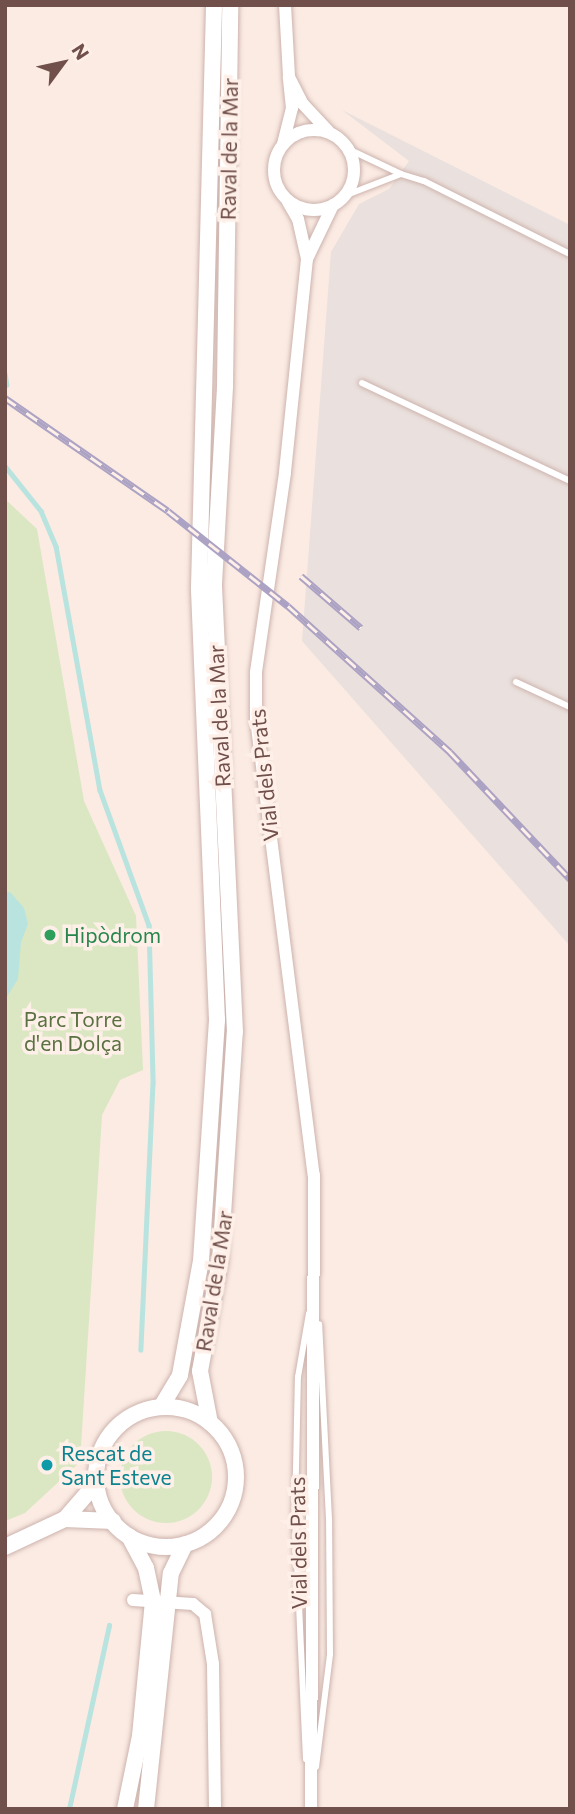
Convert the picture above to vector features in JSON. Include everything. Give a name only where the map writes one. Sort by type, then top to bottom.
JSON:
[{"type":"street","name":"Raval de la Mar","points":[[185,1544],[221,1521],[235,1491],[230,1448],[210,1423],[182,1409],[161,1407],[180,1376],[201,1261],[217,1020],[199,587],[214,5]]},
{"type":"street","name":"Raval de la Mar","points":[[210,1423],[200,1371],[220,1261],[235,1032],[214,584],[225,385],[230,5]]},
{"type":"street","name":"Vial dels Prats","points":[[285,5],[292,108],[274,170],[282,193],[299,219],[307,259],[285,473],[256,673],[256,719],[312,1148],[315,1290],[312,1803]]},
{"type":"street","name":"Vial dels Prats","points":[[289,77],[303,104],[348,149]]},
{"type":"street","points":[[282,146],[304,131],[331,134]]},
{"type":"street","points":[[344,196],[354,168],[348,149]]},
{"type":"street","points":[[282,193],[305,209],[333,205]]},
{"type":"street","name":"Vial dels Prats","points":[[307,259],[333,205],[344,196]]},
{"type":"street","points":[[146,1809],[161,1602],[129,1536],[113,1521],[97,1482],[100,1455],[113,1431],[135,1415],[161,1407]]},
{"type":"street","points":[[5,1547],[65,1519],[97,1482]]},
{"type":"street","points":[[65,1519],[113,1521]]},
{"type":"street","points":[[129,1536],[162,1546],[185,1544]]},
{"type":"street","points":[[125,1809],[140,1736],[161,1602],[173,1564],[185,1544]]},
{"type":"street","points":[[133,1600],[192,1604],[205,1614],[213,1664],[215,1809]]},
{"type":"lane","name":"Vial dels Prats","points":[[348,149],[401,174]]},
{"type":"lane","name":"Vial dels Prats","points":[[344,196],[401,174]]},
{"type":"lane","points":[[401,174],[424,181],[570,254]]},
{"type":"lane","points":[[362,383],[570,481]]},
{"type":"lane","points":[[516,682],[570,707]]},
{"type":"shaded area","points":[[342,110],[570,225],[570,946],[302,641],[331,252],[359,204],[389,189],[409,161]]},
{"type":"green space","name":"Parc Torre d'en Dolça","points":[[5,499],[37,529],[84,801],[136,916],[143,1070],[120,1080],[102,1115],[80,1462],[25,1513],[5,1521]]},
{"type":"green space","points":[[157,1431],[175,1431],[192,1438],[205,1451],[212,1468],[212,1486],[205,1503],[192,1516],[175,1523],[157,1523],[140,1516],[127,1503],[120,1486],[120,1468],[127,1451],[140,1438]]},
{"type":"water","points":[[10,892],[24,908],[28,924],[21,942],[18,979],[5,1000],[5,893]]},
{"type":"waterway","points":[[5,373],[7,385]]},
{"type":"waterway","points":[[5,466],[41,511],[56,546],[100,790],[149,925],[153,1083],[141,1350]]},
{"type":"waterway","points":[[69,1809],[109,1625]]},
{"type":"railway","points":[[5,398],[168,511],[288,606],[450,752],[570,879]]},
{"type":"railway","points":[[301,576],[361,628]]},
{"type":"place","name":"Hipòdrom","points":[[50,935]]},
{"type":"place","name":"Rescat de Sant Esteve","points":[[47,1465]]}]
